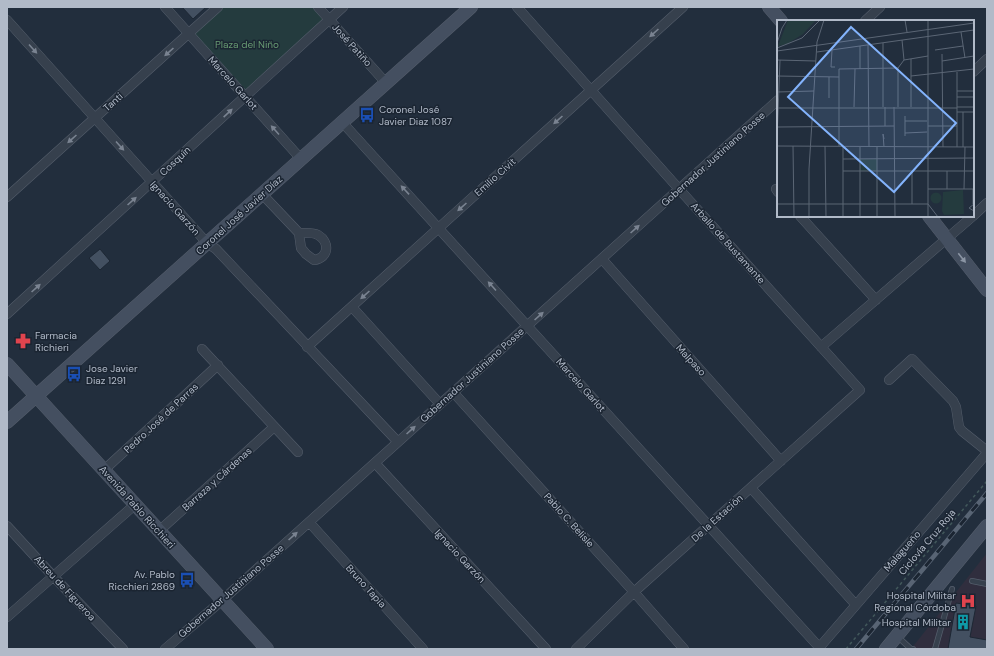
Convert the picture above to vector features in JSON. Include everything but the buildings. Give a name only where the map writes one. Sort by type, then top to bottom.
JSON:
[{"type":"main road","name":"Coronel José Javier Díaz","points":[[7,422],[471,7]]},
{"type":"main road","points":[[770,7],[780,20]]},
{"type":"main road","points":[[930,217],[987,290]]},
{"type":"main road","name":"Avenida Pablo Ricchieri","points":[[7,364],[34,398],[130,509],[267,649]]},
{"type":"main road","name":"Avenida Pablo Ricchieri","points":[[7,375],[34,398],[104,470],[160,531],[258,649]]},
{"type":"main road","points":[[886,649],[987,526]]},
{"type":"street","name":"Marcelo Garlot","points":[[165,7],[301,159]]},
{"type":"street","name":"Tanti","points":[[7,197],[218,7]]},
{"type":"street","name":"José Patiño","points":[[318,7],[386,83]]},
{"type":"street","name":"Cosquín","points":[[7,314],[343,7]]},
{"type":"street","name":"Arballo de Bustamante","points":[[517,7],[860,390]]},
{"type":"street","name":"Emilio Civit","points":[[307,347],[683,7]]},
{"type":"street","points":[[866,20],[880,7]]},
{"type":"street","name":"Ignacio Garzón","points":[[7,20],[207,243],[216,250],[398,442]]},
{"type":"street","points":[[974,71],[987,59]]},
{"type":"street","name":"Gobernador Justiniano Posse","points":[[165,649],[220,602],[777,101]]},
{"type":"street","name":"Marcelo Garlot","points":[[342,122],[819,648]]},
{"type":"street","points":[[262,194],[299,233]]},
{"type":"street","points":[[974,215],[987,203]]},
{"type":"street","points":[[801,217],[876,300]]},
{"type":"street","points":[[821,346],[972,217]]},
{"type":"street","name":"Malpaso","points":[[602,259],[781,461]]},
{"type":"street","points":[[352,307],[440,404]]},
{"type":"street","points":[[202,349],[298,452]]},
{"type":"street","points":[[889,380],[912,359],[953,401],[956,407],[959,426],[962,431],[987,452]]},
{"type":"street","name":"Pedro José de Parras","points":[[104,470],[218,365]]},
{"type":"street","name":"De la Estación","points":[[576,649],[634,592],[860,390]]},
{"type":"street","name":"Pablo C. Belisle","points":[[453,392],[684,649]]},
{"type":"street","name":"Barraza y Cárdenas","points":[[160,531],[274,427]]},
{"type":"street","name":"Malagueño","points":[[819,648],[987,452]]},
{"type":"street","name":"Ignacio Garzón","points":[[375,463],[546,649]]},
{"type":"street","points":[[751,488],[856,605]]},
{"type":"street","points":[[7,617],[130,509]]},
{"type":"street","name":"Bruno Tapia","points":[[309,522],[423,649]]},
{"type":"street","name":"Abreu de Figueroa","points":[[7,526],[123,649]]},
{"type":"lane","points":[[972,581],[987,584]]},
{"type":"lane","points":[[935,649],[952,589]]},
{"type":"lane","points":[[897,636],[912,649]]},
{"type":"path","name":"Ciclovía Cruz Roja","points":[[846,649],[987,481]]},
{"type":"shaded area","name":"Hospital Militar Regional Córdoba","points":[[987,553],[987,649],[911,649]]},
{"type":"green space","name":"Plaza del Niño","points":[[218,7],[318,7],[329,20],[245,97],[189,34]]},
{"type":"railway","points":[[856,649],[987,493]]},
{"type":"place","name":"Coronel José Javier Diaz 1087","points":[[367,115]]},
{"type":"place","name":"Farmacia Richieri","points":[[23,341]]},
{"type":"place","name":"Jose Javier Diaz 1291","points":[[74,374]]},
{"type":"place","name":"Av. Pablo Ricchieri 2869","points":[[187,580]]},
{"type":"place","name":"Hospital Militar Regional Córdoba","points":[[968,601]]},
{"type":"place","name":"Hospital Militar","points":[[963,622]]}]
